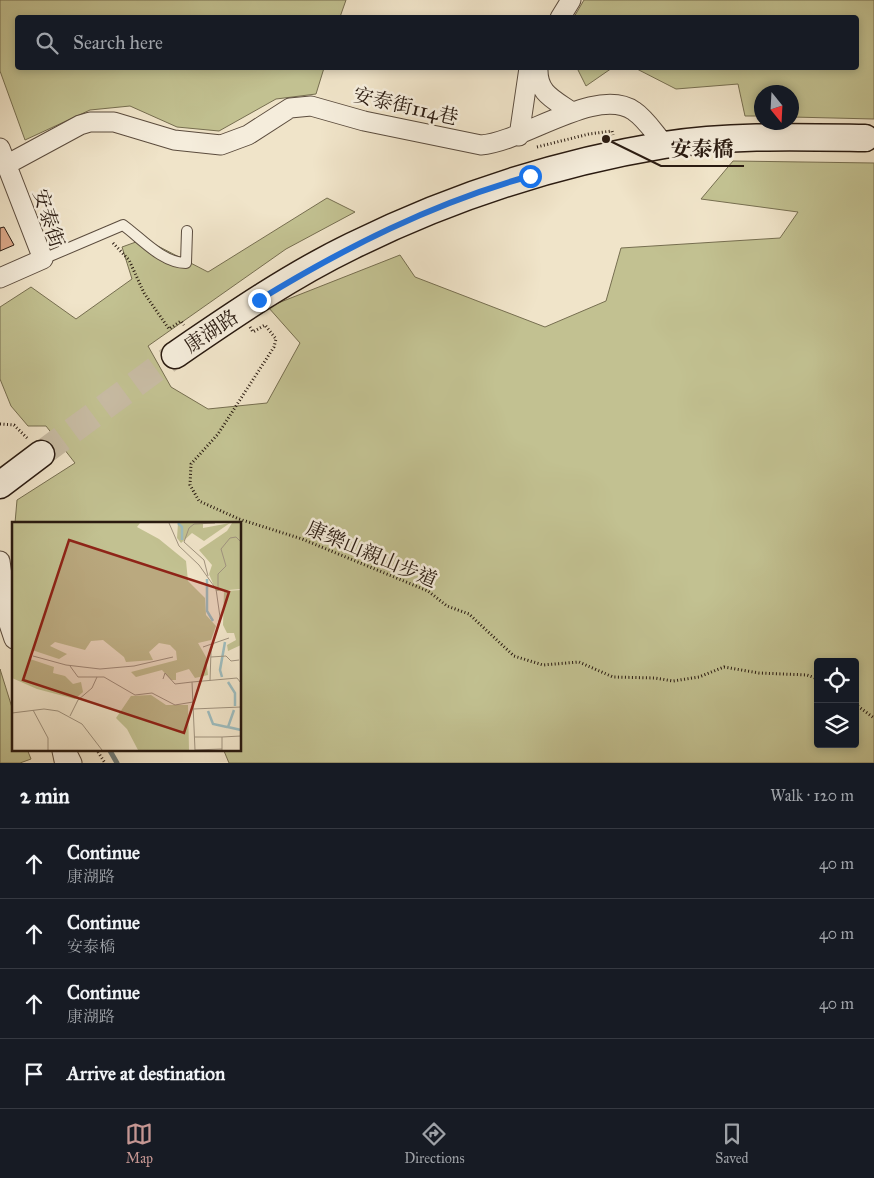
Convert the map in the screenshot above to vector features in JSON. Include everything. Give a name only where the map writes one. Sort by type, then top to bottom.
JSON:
[{"type":"street","points":[[562,15],[571,0]]},
{"type":"street","points":[[524,142],[529,70]]},
{"type":"street","points":[[538,70],[539,84],[542,89],[572,112]]},
{"type":"street","name":"安泰街114巷","points":[[3,157],[90,122],[114,122],[174,140],[221,145],[248,135],[280,113],[299,106],[312,106],[364,121],[465,143],[495,144],[524,142],[572,112],[612,104],[624,106],[642,118],[664,145]]},
{"type":"street","points":[[629,152],[664,145],[756,137],[864,138]]},
{"type":"street","name":"康湖路","points":[[185,348],[239,312],[351,246],[436,208],[514,180],[629,152]]},
{"type":"street","name":"安泰街","points":[[0,278],[43,259],[3,157]]},
{"type":"street","points":[[9,478],[41,454]]},
{"type":"street","points":[[0,561],[12,633]]},
{"type":"street","points":[[66,750],[72,763]]},
{"type":"lane","points":[[43,259],[123,225],[164,256],[179,263],[186,263],[187,231]]},
{"type":"lane","points":[[57,750],[60,763]]},
{"type":"path","points":[[524,142],[612,131],[612,135],[624,133],[629,152]]},
{"type":"path","points":[[104,233],[129,260],[144,293],[169,329],[181,321],[185,348]]},
{"type":"path","name":"康樂山親山步道","points":[[239,312],[253,332],[265,325],[276,339],[274,347],[218,434],[191,464],[190,485],[199,501],[239,519],[302,539],[428,591],[447,606],[469,614],[514,656],[543,665],[579,662],[613,677],[655,678],[672,681],[699,677],[724,667],[759,673],[806,675],[814,678]]},
{"type":"path","points":[[0,424],[14,425],[41,454]]},
{"type":"path","points":[[859,707],[874,718]]},
{"type":"path","points":[[97,750],[105,763]]},
{"type":"shaded area","points":[[0,0],[346,0],[341,15],[15,15],[15,70],[323,70],[316,94],[276,99],[219,131],[177,127],[130,106],[90,110],[25,140],[0,71]]},
{"type":"shaded area","points":[[584,0],[874,0],[874,119],[799,117],[799,85],[754,85],[754,116],[745,116],[738,84],[676,89],[639,70],[859,70],[859,15],[575,15]]},
{"type":"shaded area","points":[[578,70],[609,70],[586,86]]},
{"type":"shaded area","points":[[733,161],[874,163],[874,763],[229,763],[222,750],[241,750],[241,522],[15,522],[17,500],[75,463],[46,426],[28,426],[11,406],[0,379],[0,307],[31,287],[76,319],[132,279],[122,247],[147,238],[152,243],[208,272],[327,198],[355,212],[286,249],[148,346],[171,387],[208,409],[267,403],[300,343],[268,307],[400,255],[415,277],[545,327],[606,301],[621,248],[780,238],[798,212],[701,199]]},
{"type":"shaded area","points":[[0,669],[12,708],[12,750],[27,750],[31,759],[20,763],[0,763]]},
{"type":"building","points":[[4,227],[14,245],[0,251],[0,228]]},
{"type":"waterway","points":[[110,750],[117,763]]},
{"type":"tunnel","points":[[41,454],[175,355]]},
{"type":"place","name":"安泰橋","points":[[606,139]]},
{"type":"route","points":[[259,300],[351,246],[457,199],[530,176]]}]
